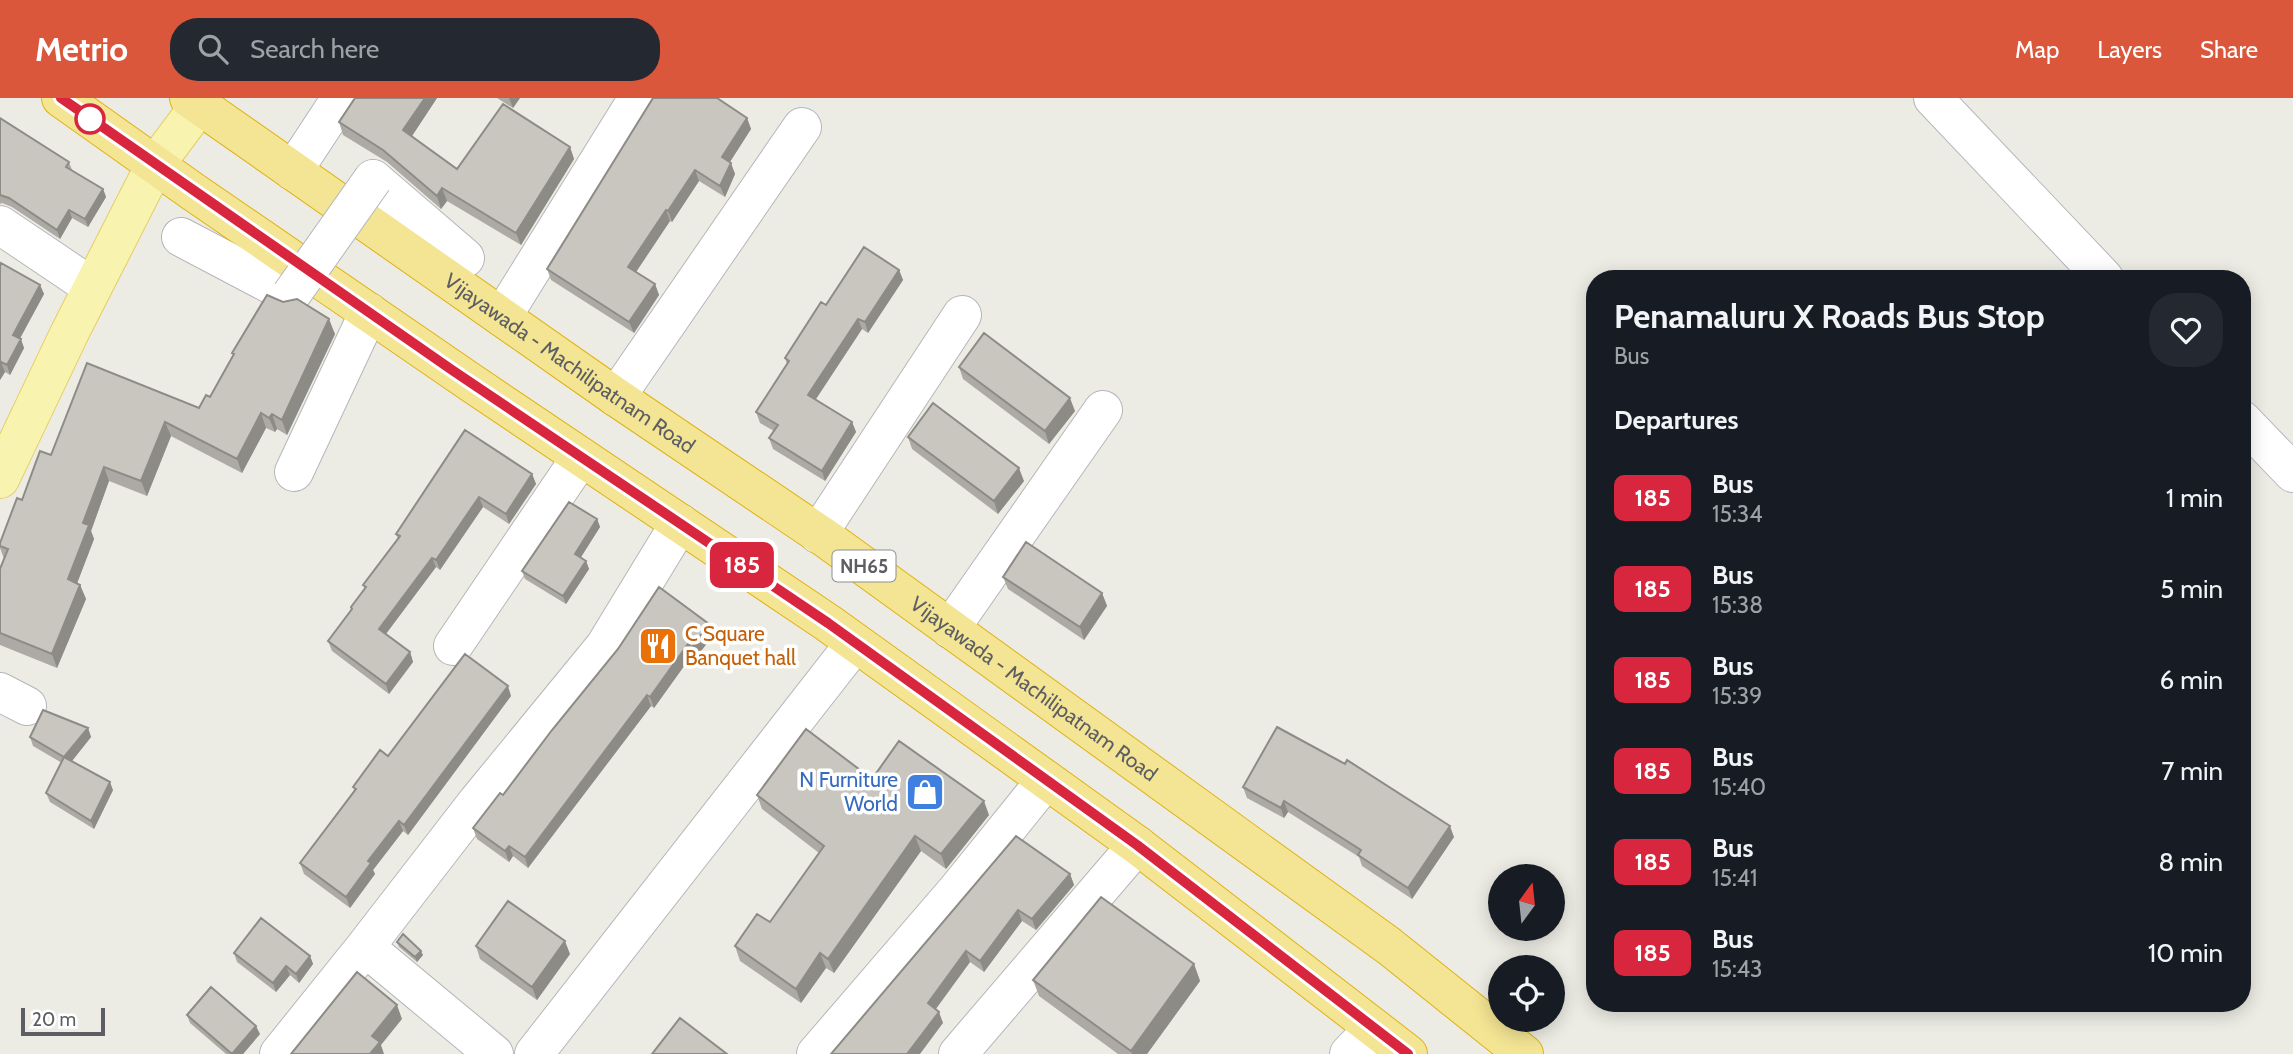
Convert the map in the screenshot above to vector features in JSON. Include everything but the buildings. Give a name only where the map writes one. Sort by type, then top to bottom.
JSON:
[{"type":"highway","points":[[61,98],[369,312],[855,643],[1137,845],[1362,1041],[1408,1054]]},
{"type":"highway","name":"Vijayawada - Machilipatnam Road","points":[[194,102],[616,397],[818,534],[1389,946],[1524,1054]]},
{"type":"main road","points":[[0,479],[92,287],[155,164],[194,102]]},
{"type":"street","points":[[293,171],[341,98]]},
{"type":"street","points":[[502,317],[638,98]]},
{"type":"street","points":[[1933,98],[2096,270]]},
{"type":"street","points":[[616,397],[802,127]]},
{"type":"street","points":[[180,237],[292,295],[373,179],[465,258]]},
{"type":"street","points":[[0,225],[92,287]]},
{"type":"street","points":[[294,471],[369,312]]},
{"type":"street","points":[[818,534],[962,315]]},
{"type":"street","points":[[950,629],[1103,410]]},
{"type":"street","points":[[2251,429],[2293,473]]},
{"type":"street","points":[[453,646],[581,457]]},
{"type":"street","points":[[279,1054],[478,800],[605,646],[680,523]]},
{"type":"street","points":[[534,1054],[855,643]]},
{"type":"street","points":[[816,1054],[958,889],[1046,780]]},
{"type":"street","points":[[958,1054],[1137,845]]},
{"type":"street","points":[[365,947],[494,1054]]},
{"type":"bus line","name":"185","points":[[61,98],[452,370],[828,623],[1137,845],[1408,1054]]},
{"type":"place","name":"C Square Banquet hall","points":[[658,646]]},
{"type":"place","name":"N Furniture World","points":[[925,792]]}]
